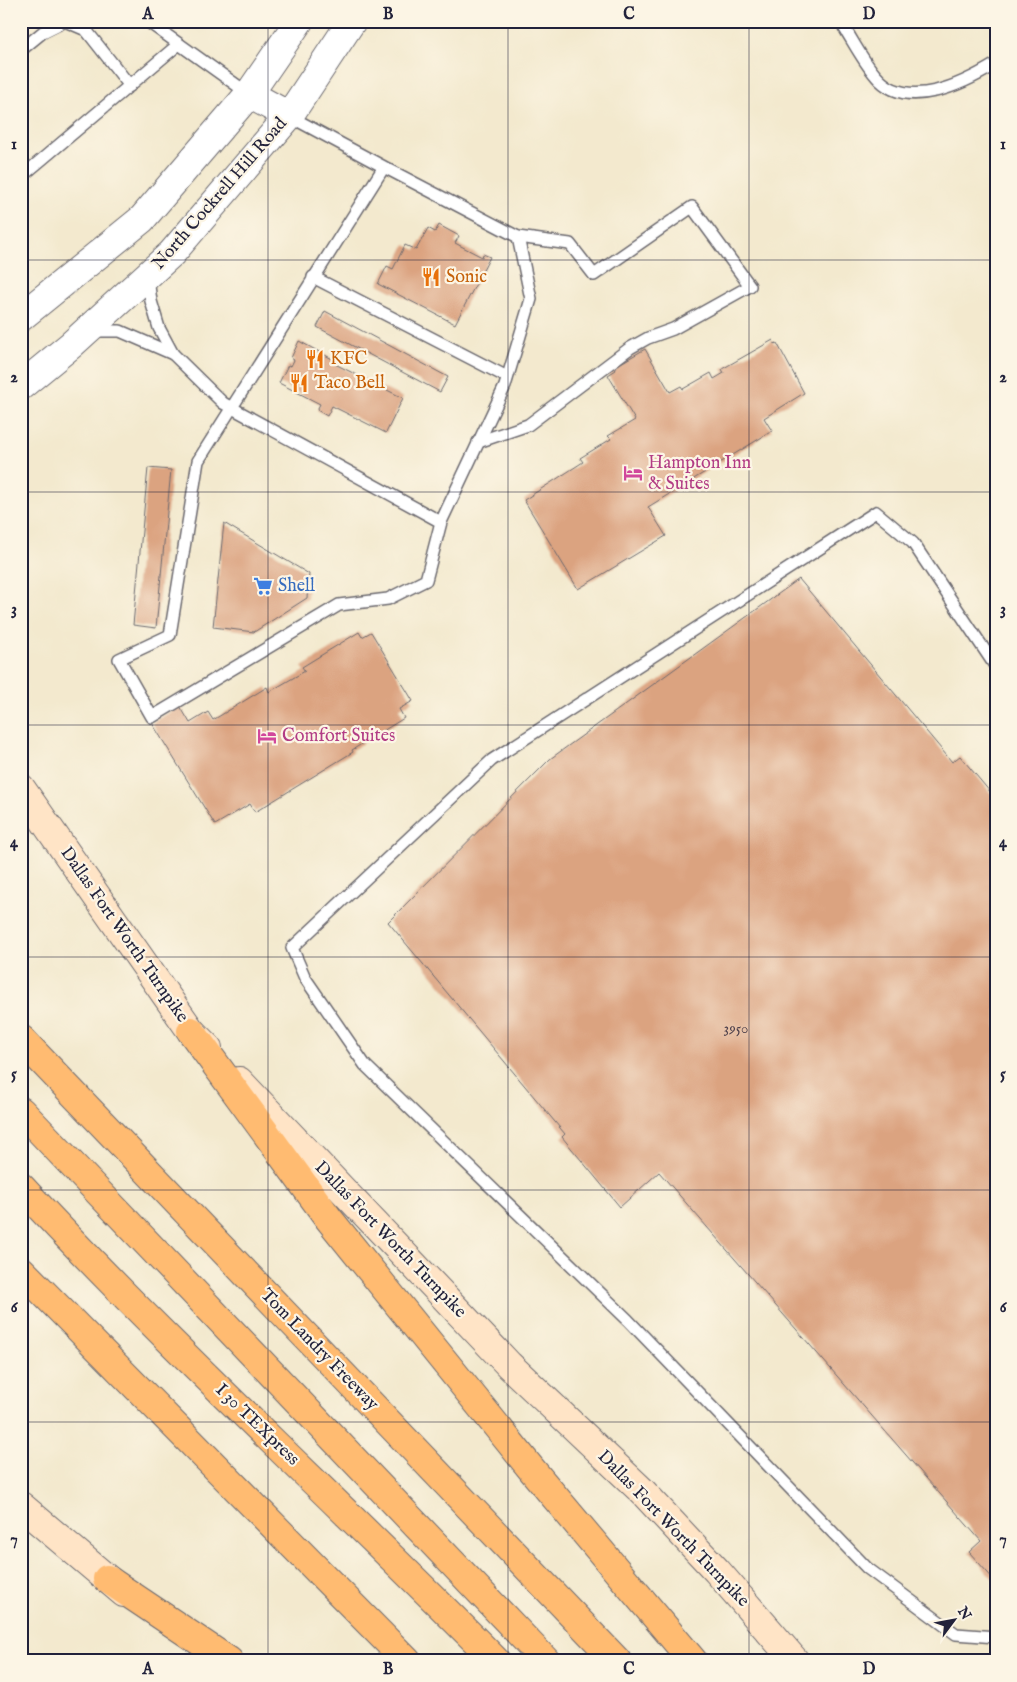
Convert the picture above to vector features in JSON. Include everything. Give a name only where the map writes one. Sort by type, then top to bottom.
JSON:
[{"type":"highway","points":[[192,1031],[329,1219],[533,1471],[692,1661]]},
{"type":"highway","name":"Tom Landry Freeway","points":[[21,1039],[617,1661]]},
{"type":"highway","points":[[21,1111],[546,1661]]},
{"type":"highway","name":"I 30 TEXpress","points":[[21,1187],[101,1273],[373,1537],[496,1661]]},
{"type":"highway","points":[[21,1270],[407,1661]]},
{"type":"highway","points":[[107,1579],[229,1661]]},
{"type":"main road","name":"Dallas Fort Worth Turnpike","points":[[21,788],[192,1031],[509,1365],[642,1491],[795,1661]]},
{"type":"main road","points":[[21,1506],[204,1661]]},
{"type":"street","points":[[21,317],[142,219],[249,94],[299,21]]},
{"type":"street","name":"North Cockrell Hill Road","points":[[21,386],[86,331],[172,253],[289,116],[352,21]]},
{"type":"street","points":[[249,94],[289,116]]},
{"type":"lane","points":[[21,50],[43,32],[65,21],[86,30],[130,86]]},
{"type":"lane","points":[[147,21],[249,94]]},
{"type":"lane","points":[[840,21],[877,78],[896,90],[917,94],[938,92],[976,76],[996,64]]},
{"type":"lane","points":[[21,178],[179,44]]},
{"type":"lane","points":[[289,116],[384,168],[518,236],[570,244],[594,275],[692,207],[750,286],[673,329],[648,338],[630,348],[528,425],[478,442]]},
{"type":"lane","points":[[384,168],[230,407],[198,461],[170,635],[119,659],[152,717],[339,605],[388,599],[426,580],[441,522],[507,377],[530,299],[518,236]]},
{"type":"lane","points":[[148,275],[155,316],[173,354],[223,403],[441,522]]},
{"type":"lane","points":[[313,277],[507,377]]},
{"type":"lane","points":[[86,331],[120,331],[173,354]]},
{"type":"lane","points":[[996,667],[913,543],[876,512],[492,760],[292,948],[305,978],[365,1066],[628,1320],[867,1568],[956,1634],[996,1637]]},
{"type":"building","points":[[21,95],[27,103],[21,108]]},
{"type":"building","name":"Sonic","points":[[439,225],[459,236],[455,243],[482,257],[483,254],[490,257],[455,324],[378,284],[387,266],[393,269],[405,245],[416,250],[428,228],[435,232]]},
{"type":"building","points":[[325,311],[448,377],[440,392],[317,327]]},
{"type":"building","name":"Hampton Inn & Suites","points":[[773,340],[774,344],[777,343],[804,393],[764,418],[772,431],[648,507],[666,536],[578,589],[524,500],[583,462],[580,458],[611,439],[608,436],[635,420],[608,375],[616,370],[614,367],[645,349],[670,392],[681,386],[683,389],[711,373],[714,379],[724,373],[722,369]]},
{"type":"building","points":[[299,341],[336,361],[335,364],[403,398],[386,433],[332,406],[327,416],[317,410],[320,404],[279,383],[288,365],[291,366],[294,360],[291,358]]},
{"type":"building","points":[[148,468],[171,470],[156,628],[133,625]]},
{"type":"building","name":"Shell","points":[[224,523],[309,574],[307,598],[254,632],[213,627]]},
{"type":"building","points":[[799,579],[952,762],[960,756],[996,799],[996,1582],[969,1552],[981,1541],[659,1172],[620,1207],[562,1137],[565,1134],[388,922],[550,759]]},
{"type":"building","name":"Comfort Suites","points":[[359,632],[362,637],[371,632],[413,701],[399,709],[404,718],[352,750],[353,752],[255,812],[250,804],[215,825],[152,723],[180,706],[190,723],[208,712],[213,720],[267,687],[269,692],[305,671],[302,667]]},
{"type":"place","name":"Sonic","points":[[431,277]]},
{"type":"place","name":"KFC","points":[[315,359]]},
{"type":"place","name":"Taco Bell","points":[[299,383]]},
{"type":"place","name":"Hampton Inn & Suites","points":[[633,473]]},
{"type":"place","name":"Shell","points":[[263,586]]},
{"type":"place","name":"Comfort Suites","points":[[267,736]]}]
